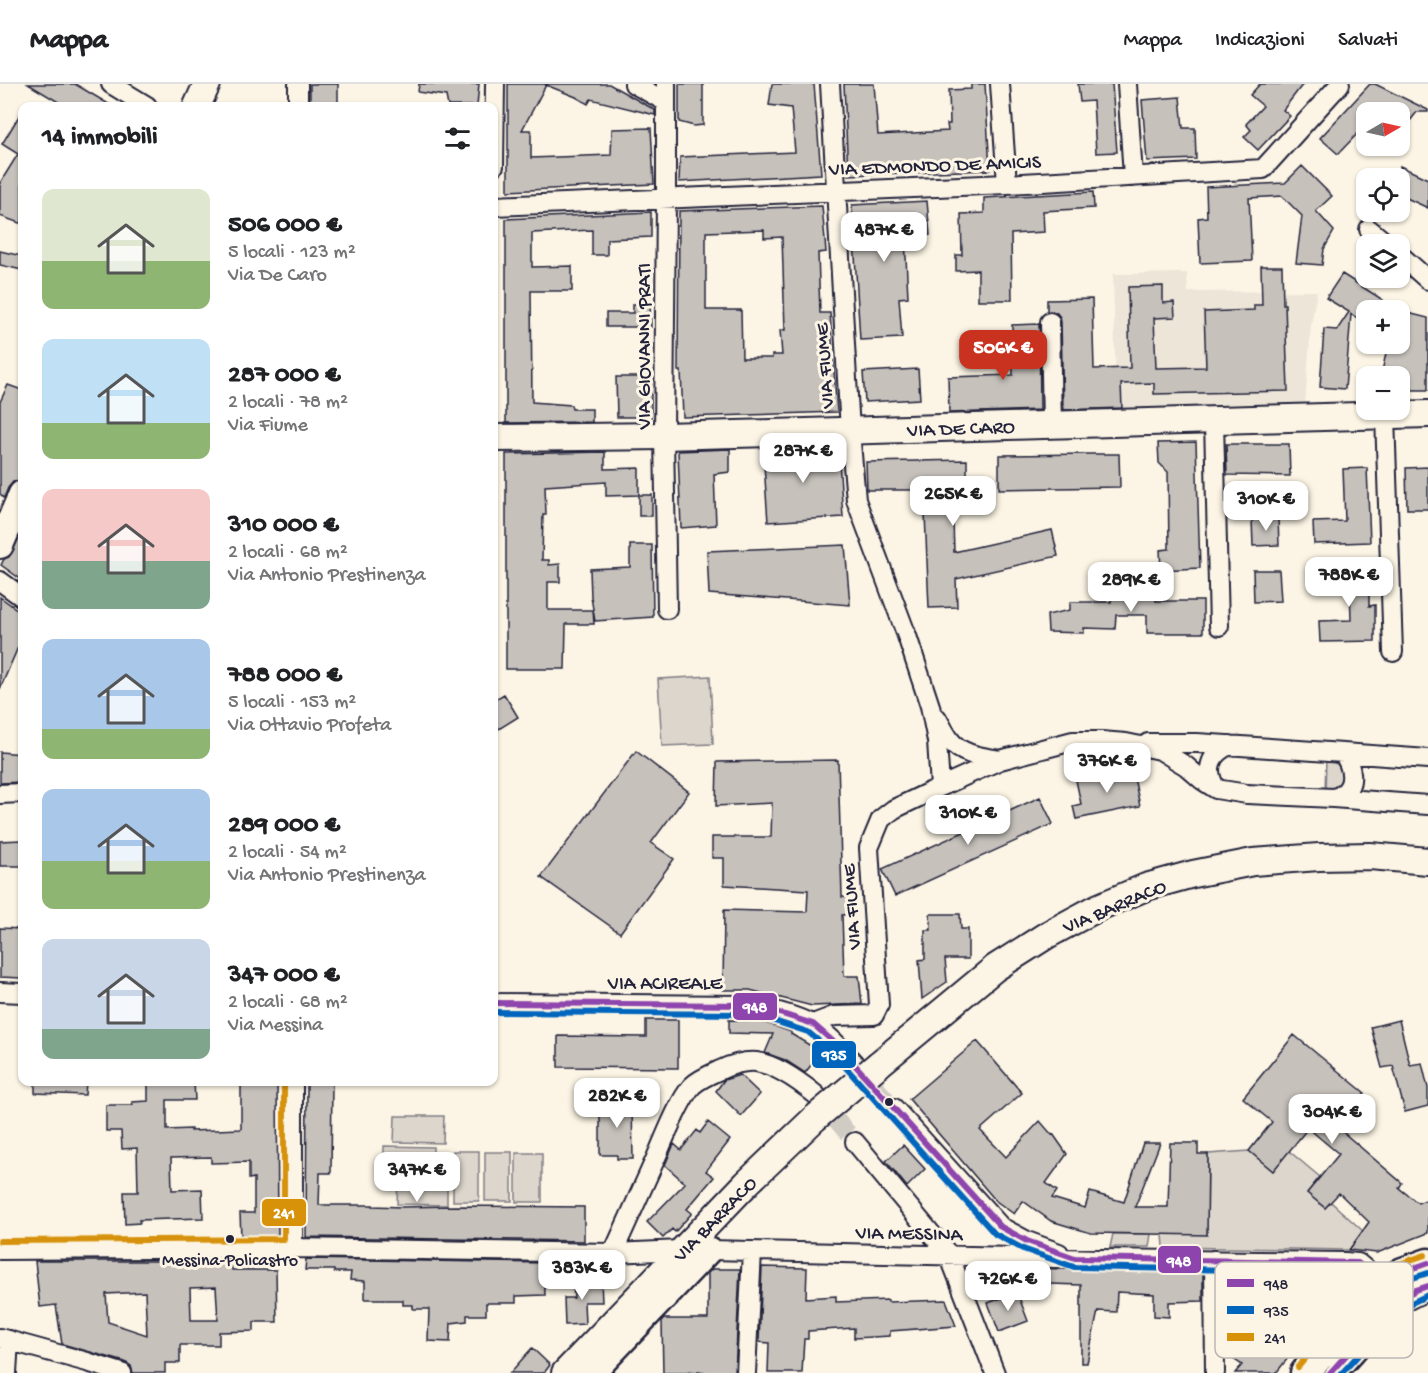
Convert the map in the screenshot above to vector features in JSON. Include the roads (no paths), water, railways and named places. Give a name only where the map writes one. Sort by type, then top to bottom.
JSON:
[{"type":"main road","points":[[199,102],[207,84]]},
{"type":"main road","name":"VIA DE CARO","points":[[1410,415],[1428,414]]},
{"type":"main road","name":"VIA DE CARO","points":[[498,438],[664,436],[1356,417]]},
{"type":"main road","points":[[0,545],[18,503]]},
{"type":"main road","name":"VIA BARRACO","points":[[565,1373],[747,1183],[816,1107],[879,1064],[995,968],[1047,935],[1099,907],[1146,887],[1193,874],[1253,862],[1370,856],[1428,861]]},
{"type":"main road","points":[[1413,1268],[1428,1263]]},
{"type":"main road","points":[[1413,1292],[1428,1286]]},
{"type":"main road","points":[[1305,1373],[1321,1358]]},
{"type":"main road","points":[[1330,1373],[1340,1358]]},
{"type":"street","points":[[111,84],[140,102]]},
{"type":"street","points":[[297,84],[298,102]]},
{"type":"street","points":[[495,84],[495,102]]},
{"type":"street","points":[[634,84],[666,93]]},
{"type":"street","name":"VIA FIUME","points":[[830,84],[856,500],[907,636],[930,706]]},
{"type":"street","points":[[1000,84],[1007,184]]},
{"type":"street","points":[[1127,84],[1133,177]]},
{"type":"street","name":"VIA EDMONDO DE AMICIS","points":[[498,206],[1007,184],[1263,170],[1340,84]]},
{"type":"street","name":"VIA GIOVANNI PRATI","points":[[666,93],[664,436],[667,609]]},
{"type":"street","points":[[1369,229],[1375,234]]},
{"type":"street","points":[[1410,264],[1428,280]]},
{"type":"street","points":[[1050,321],[1053,425]]},
{"type":"street","points":[[1385,420],[1393,652]]},
{"type":"street","points":[[1214,421],[1219,626]]},
{"type":"street","points":[[0,581],[18,594]]},
{"type":"street","points":[[930,706],[951,741],[958,747],[968,754],[1000,760]]},
{"type":"street","points":[[930,706],[947,783]]},
{"type":"street","points":[[947,783],[1000,760],[1073,741],[1170,742],[1428,759]]},
{"type":"street","points":[[1126,743],[1160,750],[1216,789],[1246,794],[1428,805]]},
{"type":"street","points":[[1216,789],[1210,779],[1209,768],[1220,749],[1230,746]]},
{"type":"street","points":[[947,783],[958,771],[958,747]]},
{"type":"street","points":[[1333,798],[1343,794],[1349,786],[1351,777],[1350,764],[1343,753]]},
{"type":"street","name":"VIA FIUME","points":[[813,1024],[834,1016],[874,1015],[879,1005],[869,848],[881,819],[894,809],[947,783]]},
{"type":"street","points":[[0,794],[18,793]]},
{"type":"street","points":[[0,992],[18,993]]},
{"type":"street","name":"VIA ACIREALE","points":[[498,1004],[747,1005],[778,1012],[813,1024],[854,1063]]},
{"type":"street","points":[[613,1253],[676,1113],[693,1086],[724,1068],[739,1063],[756,1062],[772,1067],[803,1085],[816,1107]]},
{"type":"street","points":[[292,1086],[293,1248]]},
{"type":"street","points":[[894,1108],[1001,1227],[1027,1241],[1075,1258]]},
{"type":"street","points":[[855,1142],[950,1255],[995,1373]]},
{"type":"street","points":[[988,1256],[997,1245],[1001,1227]]},
{"type":"street","points":[[0,1250],[293,1248],[613,1253],[682,1251]]},
{"type":"street","name":"VIA MESSINA","points":[[711,1250],[1310,1262]]},
{"type":"street","name":"VIA BARRACO","points":[[594,1373],[711,1250]]},
{"type":"street","points":[[746,1373],[753,1251]]},
{"type":"street","points":[[1214,1260],[1215,1373]]},
{"type":"street","points":[[7,1373],[4,1339],[122,1373]]},
{"type":"tunnel","points":[[857,1067],[894,1108]]},
{"type":"tunnel","points":[[819,1099],[855,1142]]},
{"type":"place","name":"Messina-Policastro","points":[[230,1239]]}]
